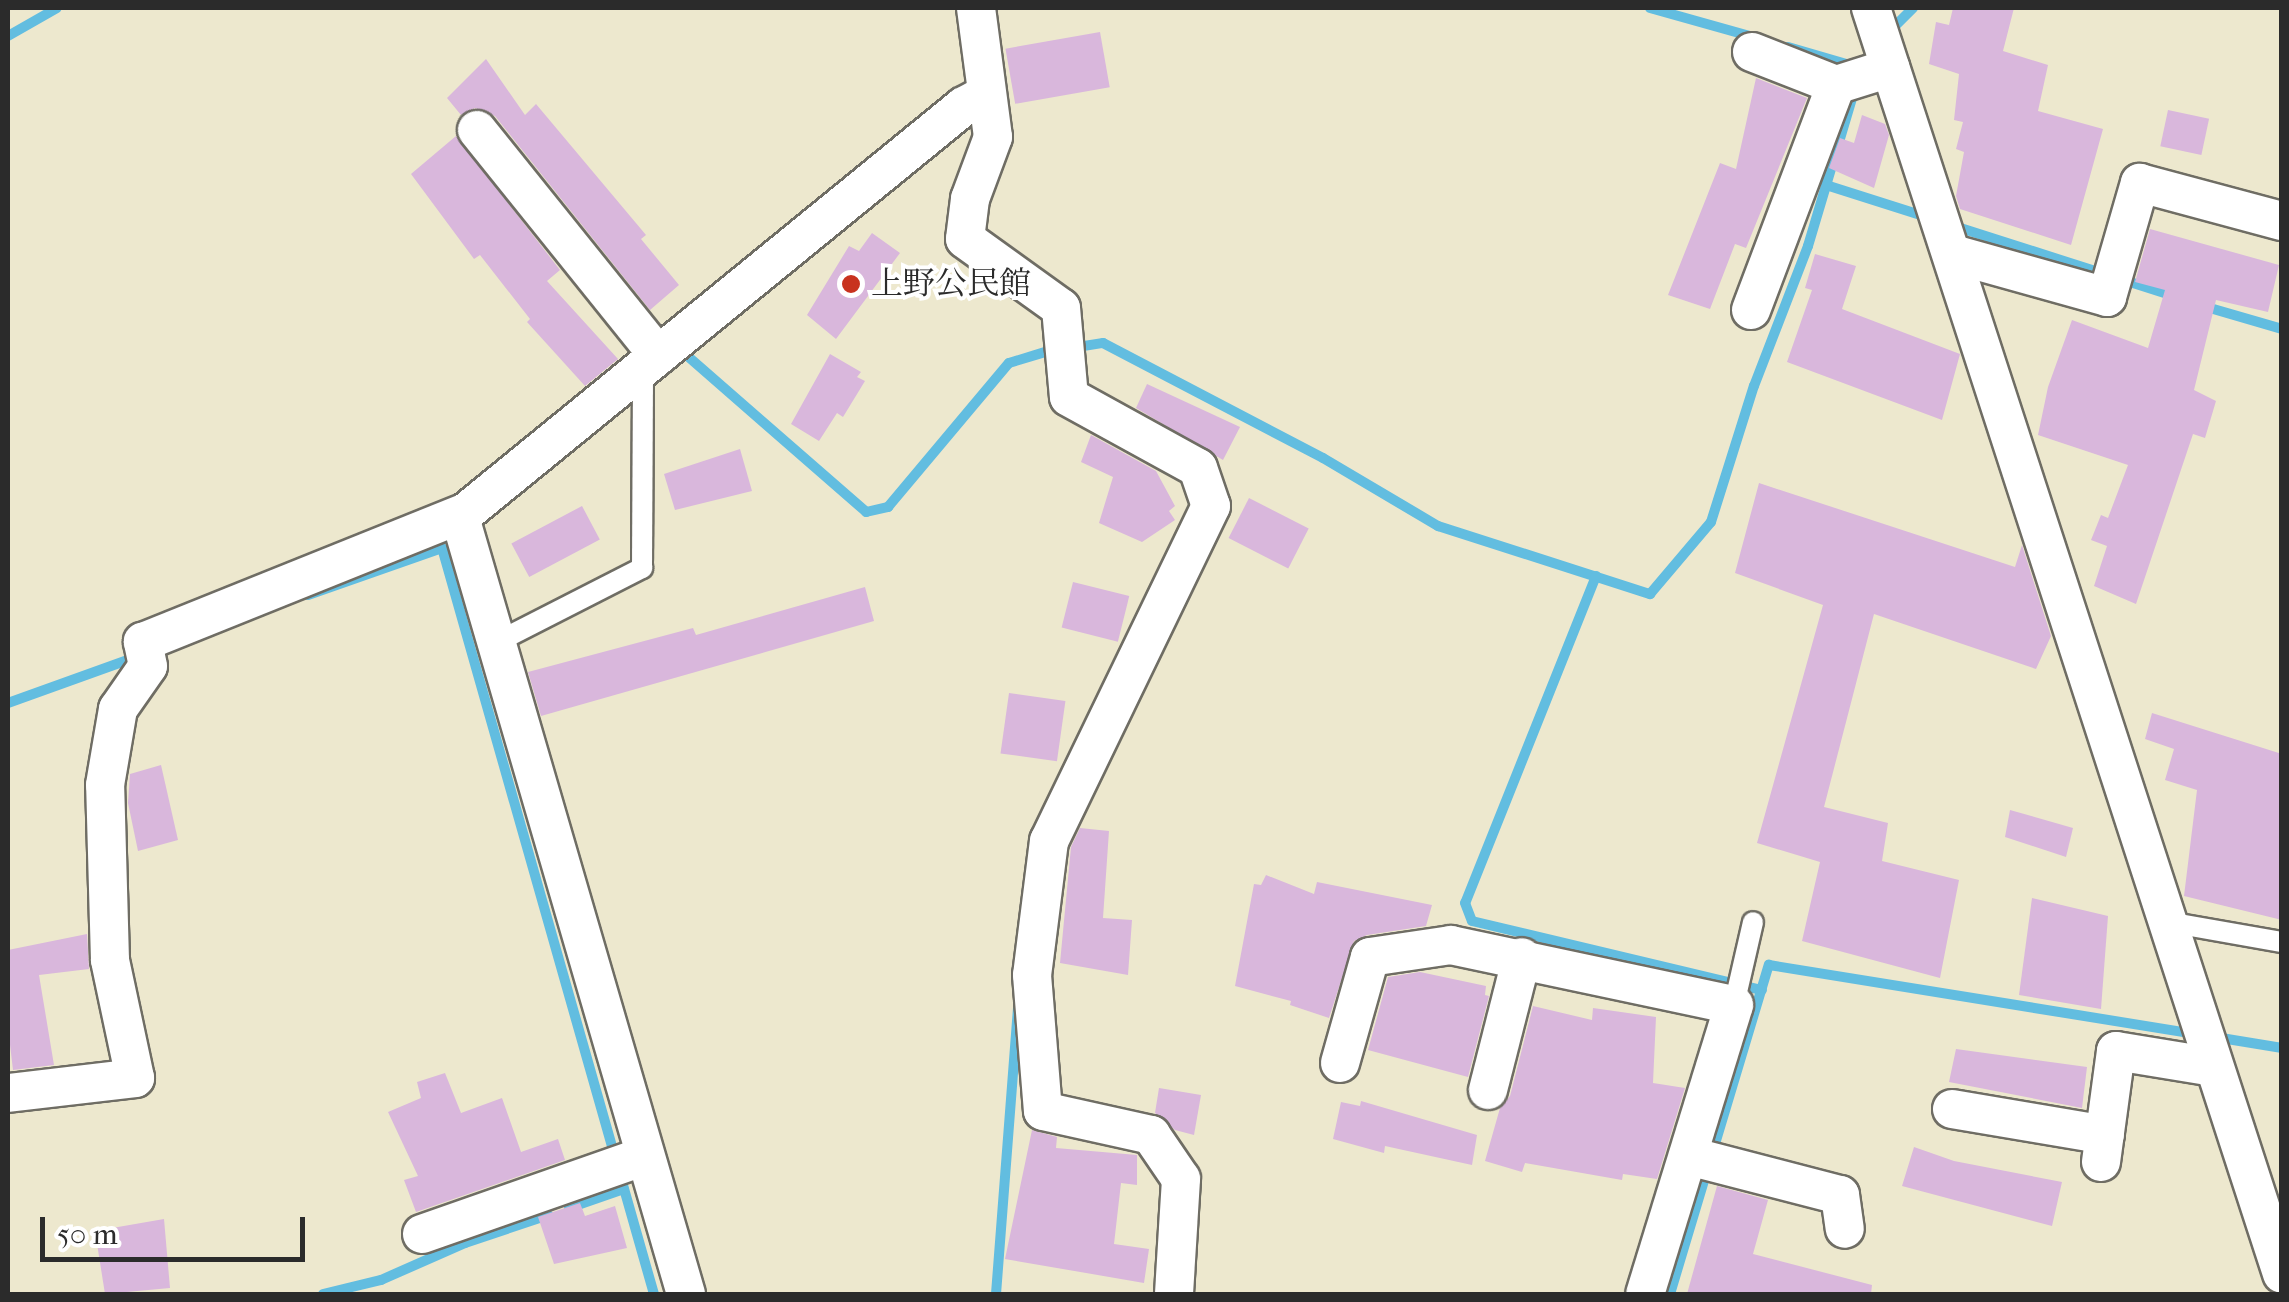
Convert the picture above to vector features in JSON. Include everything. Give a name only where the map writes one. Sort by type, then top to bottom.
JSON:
[{"type":"street","points":[[976,8],[975,100],[993,137],[970,199],[965,238],[1061,308],[1069,397],[1198,468],[1211,506],[1050,841],[1032,975],[1044,1111],[1151,1136],[1181,1178],[1174,1294]]},
{"type":"street","points":[[1752,52],[1867,56]]},
{"type":"street","points":[[1867,56],[1953,254],[2278,1262]]},
{"type":"street","points":[[1751,310],[1867,56]]},
{"type":"street","points":[[8,1093],[135,1078],[110,960],[105,786],[118,709],[148,666],[142,642],[465,524],[648,376],[975,100]]},
{"type":"street","points":[[477,130],[648,376]]},
{"type":"street","points":[[1953,254],[2107,297],[2140,183],[2282,221]]},
{"type":"street","points":[[465,524],[686,1294]]},
{"type":"street","points":[[1340,1063],[1370,957],[1451,945],[1734,1005],[1704,1160],[1645,1294]]},
{"type":"street","points":[[1488,1090],[1522,957]]},
{"type":"street","points":[[1952,1109],[2103,1149],[2116,1051],[2207,1044]]},
{"type":"street","points":[[422,1234],[645,1156]]},
{"type":"street","points":[[1704,1160],[1840,1195],[1844,1229]]},
{"type":"lane","points":[[497,642],[642,568],[648,376]]},
{"type":"lane","points":[[1734,1005],[1752,922]]},
{"type":"lane","points":[[2168,922],[2282,942]]},
{"type":"building","points":[[1953,8],[2014,8],[2003,51],[2048,65],[2038,111],[2103,129],[2071,245],[1960,209],[1956,196],[1964,152],[1956,149],[1963,122],[1954,120],[1959,74],[1929,64],[1936,22],[1949,25]]},
{"type":"building","points":[[1100,32],[1110,87],[1015,104],[1005,49]]},
{"type":"building","points":[[486,59],[525,115],[536,104],[646,235],[641,239],[679,285],[650,310],[495,116],[475,108],[461,115],[447,98]]},
{"type":"building","points":[[1756,78],[1807,98],[1746,248],[1735,244],[1710,309],[1668,295],[1720,163],[1736,169]]},
{"type":"building","points":[[2168,110],[2209,119],[2201,155],[2160,146]]},
{"type":"building","points":[[1862,115],[1885,124],[1889,135],[1874,188],[1829,168],[1840,138],[1854,143]]},
{"type":"building","points":[[456,136],[560,270],[547,281],[618,359],[585,386],[527,322],[530,319],[480,255],[474,259],[411,174]]},
{"type":"building","points":[[2150,229],[2279,265],[2268,312],[2216,300],[2194,390],[2216,401],[2205,438],[2193,434],[2136,604],[2094,586],[2107,546],[2091,540],[2101,515],[2108,518],[2128,465],[2038,435],[2048,387],[2072,320],[2148,348],[2165,290],[2135,282]]},
{"type":"building","name":"上野公民館","points":[[872,233],[900,253],[836,339],[807,315],[849,246],[859,251]]},
{"type":"building","points":[[1815,254],[1856,266],[1842,309],[1960,354],[1942,420],[1787,362],[1812,290],[1805,288]]},
{"type":"building","points":[[830,354],[861,372],[857,377],[865,381],[843,417],[837,413],[819,441],[791,424]]},
{"type":"building","points":[[1147,384],[1240,427],[1223,460],[1136,408]]},
{"type":"building","points":[[1091,435],[1156,471],[1175,506],[1169,511],[1175,520],[1142,542],[1099,523],[1113,477],[1081,462]]},
{"type":"building","points":[[740,449],[752,491],[675,510],[664,474]]},
{"type":"building","points":[[1759,483],[2015,567],[2022,545],[2051,636],[2036,669],[1874,614],[1824,807],[1888,823],[1882,861],[1959,880],[1940,978],[1802,941],[1820,862],[1757,843],[1823,605],[1735,573]]},
{"type":"building","points":[[1249,498],[1309,528],[1288,569],[1229,538]]},
{"type":"building","points":[[582,506],[600,540],[529,577],[511,544]]},
{"type":"building","points":[[1073,582],[1129,596],[1118,642],[1062,628]]},
{"type":"building","points":[[865,587],[874,621],[541,716],[528,672],[693,628],[696,635]]},
{"type":"building","points":[[1009,693],[1065,701],[1057,761],[1001,753]]},
{"type":"building","points":[[2152,713],[2282,754],[2282,920],[2184,896],[2197,790],[2165,780],[2174,749],[2145,739]]},
{"type":"building","points":[[161,765],[178,840],[138,851],[128,803],[130,774]]},
{"type":"building","points":[[2010,810],[2073,828],[2066,857],[2005,837]]},
{"type":"building","points":[[1080,828],[1109,831],[1103,918],[1132,920],[1128,975],[1060,963],[1071,847]]},
{"type":"building","points":[[1266,875],[1314,894],[1317,882],[1432,905],[1426,926],[1367,935],[1354,941],[1329,1018],[1290,1005],[1291,1001],[1235,986],[1254,884],[1261,885]]},
{"type":"building","points":[[2032,898],[2108,916],[2101,1009],[2019,995]]},
{"type":"building","points":[[87,934],[89,969],[39,975],[54,1065],[13,1070],[8,1028],[8,950]]},
{"type":"building","points":[[1420,972],[1486,986],[1485,995],[1489,996],[1468,1077],[1368,1050],[1388,977]]},
{"type":"building","points":[[1533,1006],[1592,1020],[1593,1008],[1656,1017],[1653,1083],[1685,1088],[1657,1179],[1623,1174],[1622,1180],[1525,1163],[1522,1172],[1485,1161],[1500,1108],[1510,1096]]},
{"type":"building","points":[[1956,1049],[2087,1067],[2082,1108],[1949,1082]]},
{"type":"building","points":[[445,1073],[461,1113],[502,1098],[521,1152],[558,1139],[565,1160],[416,1212],[404,1180],[418,1176],[388,1112],[421,1098],[417,1082]]},
{"type":"building","points":[[1159,1088],[1201,1095],[1194,1135],[1175,1130],[1155,1113]]},
{"type":"building","points":[[1361,1101],[1477,1135],[1472,1165],[1385,1146],[1384,1153],[1333,1139],[1341,1102],[1360,1106]]},
{"type":"building","points":[[1032,1130],[1057,1137],[1056,1148],[1137,1155],[1137,1185],[1121,1183],[1114,1244],[1149,1249],[1144,1283],[1005,1259]]},
{"type":"building","points":[[1914,1147],[1954,1161],[2062,1182],[2052,1226],[1902,1186]]},
{"type":"building","points":[[1717,1186],[1768,1200],[1753,1254],[1872,1285],[1871,1294],[1687,1294]]},
{"type":"building","points":[[580,1203],[585,1216],[615,1206],[627,1248],[554,1264],[538,1217]]},
{"type":"building","points":[[164,1219],[170,1288],[105,1294],[95,1231]]},
{"type":"waterway","points":[[8,36],[57,8]]},
{"type":"waterway","points":[[1650,8],[1757,38]]},
{"type":"waterway","points":[[1889,32],[1913,8]]},
{"type":"waterway","points":[[1788,47],[1853,66]]},
{"type":"waterway","points":[[684,353],[866,512],[888,507],[1009,363],[1046,352],[1103,343],[1323,458],[1438,526],[1650,594],[1711,522],[1754,386],[1808,246],[1855,88]]},
{"type":"waterway","points":[[1826,185],[1930,218]]},
{"type":"waterway","points":[[1951,225],[2173,296]]},
{"type":"waterway","points":[[2203,306],[2282,329]]},
{"type":"waterway","points":[[308,595],[442,548],[654,1294]]},
{"type":"waterway","points":[[1596,576],[1465,903],[1472,921],[1762,990]]},
{"type":"waterway","points":[[8,703],[136,657]]},
{"type":"waterway","points":[[1670,1294],[1769,965],[2194,1034]]},
{"type":"waterway","points":[[996,1294],[1018,1006]]},
{"type":"waterway","points":[[2215,1037],[2282,1048]]},
{"type":"waterway","points":[[569,1208],[624,1189]]},
{"type":"waterway","points":[[323,1294],[381,1280],[465,1243],[548,1215]]},
{"type":"place","name":"上野公民館","points":[[851,284]]}]
